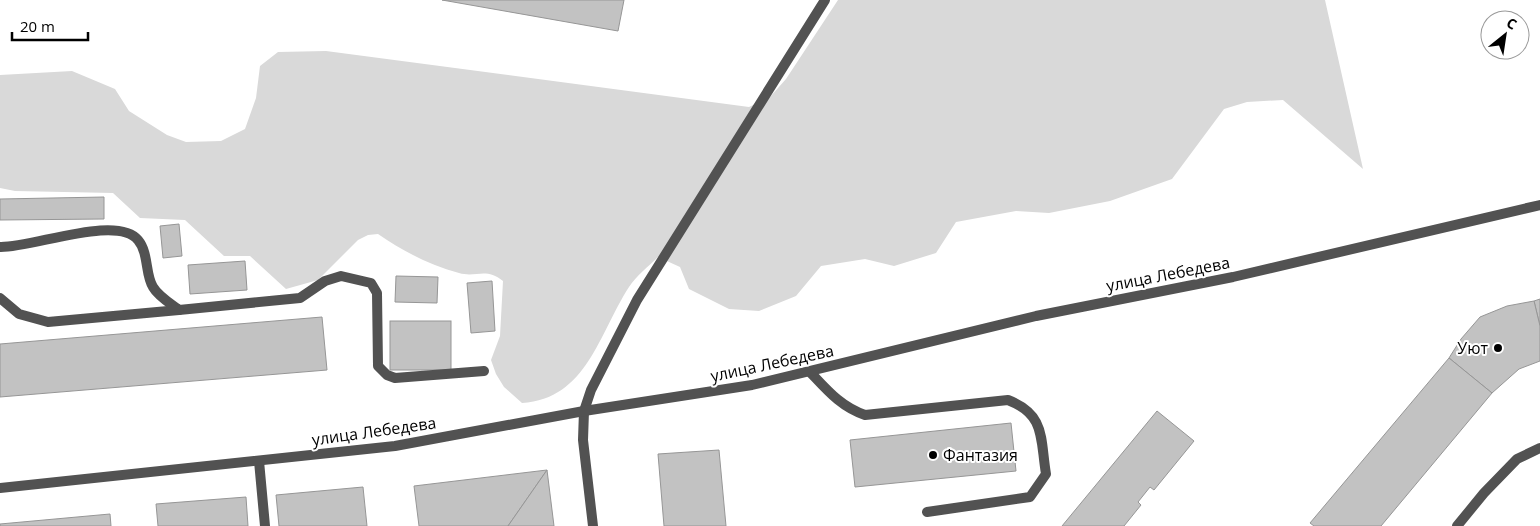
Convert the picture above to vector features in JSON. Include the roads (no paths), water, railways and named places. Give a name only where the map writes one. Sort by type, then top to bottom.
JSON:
[{"type":"street","points":[[593,526],[583,440],[584,411],[591,390],[637,300],[825,0]]},
{"type":"street","name":"улица Лебедева","points":[[0,488],[395,446],[584,411],[752,385],[1036,316],[1233,277],[1540,205]]},
{"type":"street","points":[[0,247],[28,245],[83,232],[106,229],[126,233],[138,240],[147,261],[152,287],[179,310]]},
{"type":"street","points":[[0,298],[19,314],[48,322],[300,298],[325,281],[341,276],[371,284],[377,293],[378,366],[387,375],[395,378],[484,372]]},
{"type":"street","points":[[810,372],[849,410],[865,415],[1008,400],[1025,406],[1037,420],[1046,474],[1030,497],[927,512]]},
{"type":"street","points":[[1457,526],[1484,493],[1517,459],[1540,448]]},
{"type":"street","points":[[258,461],[265,526]]},
{"type":"place","name":"Уют","points":[[1498,348]]},
{"type":"place","name":"Фантазия","points":[[933,455]]}]
